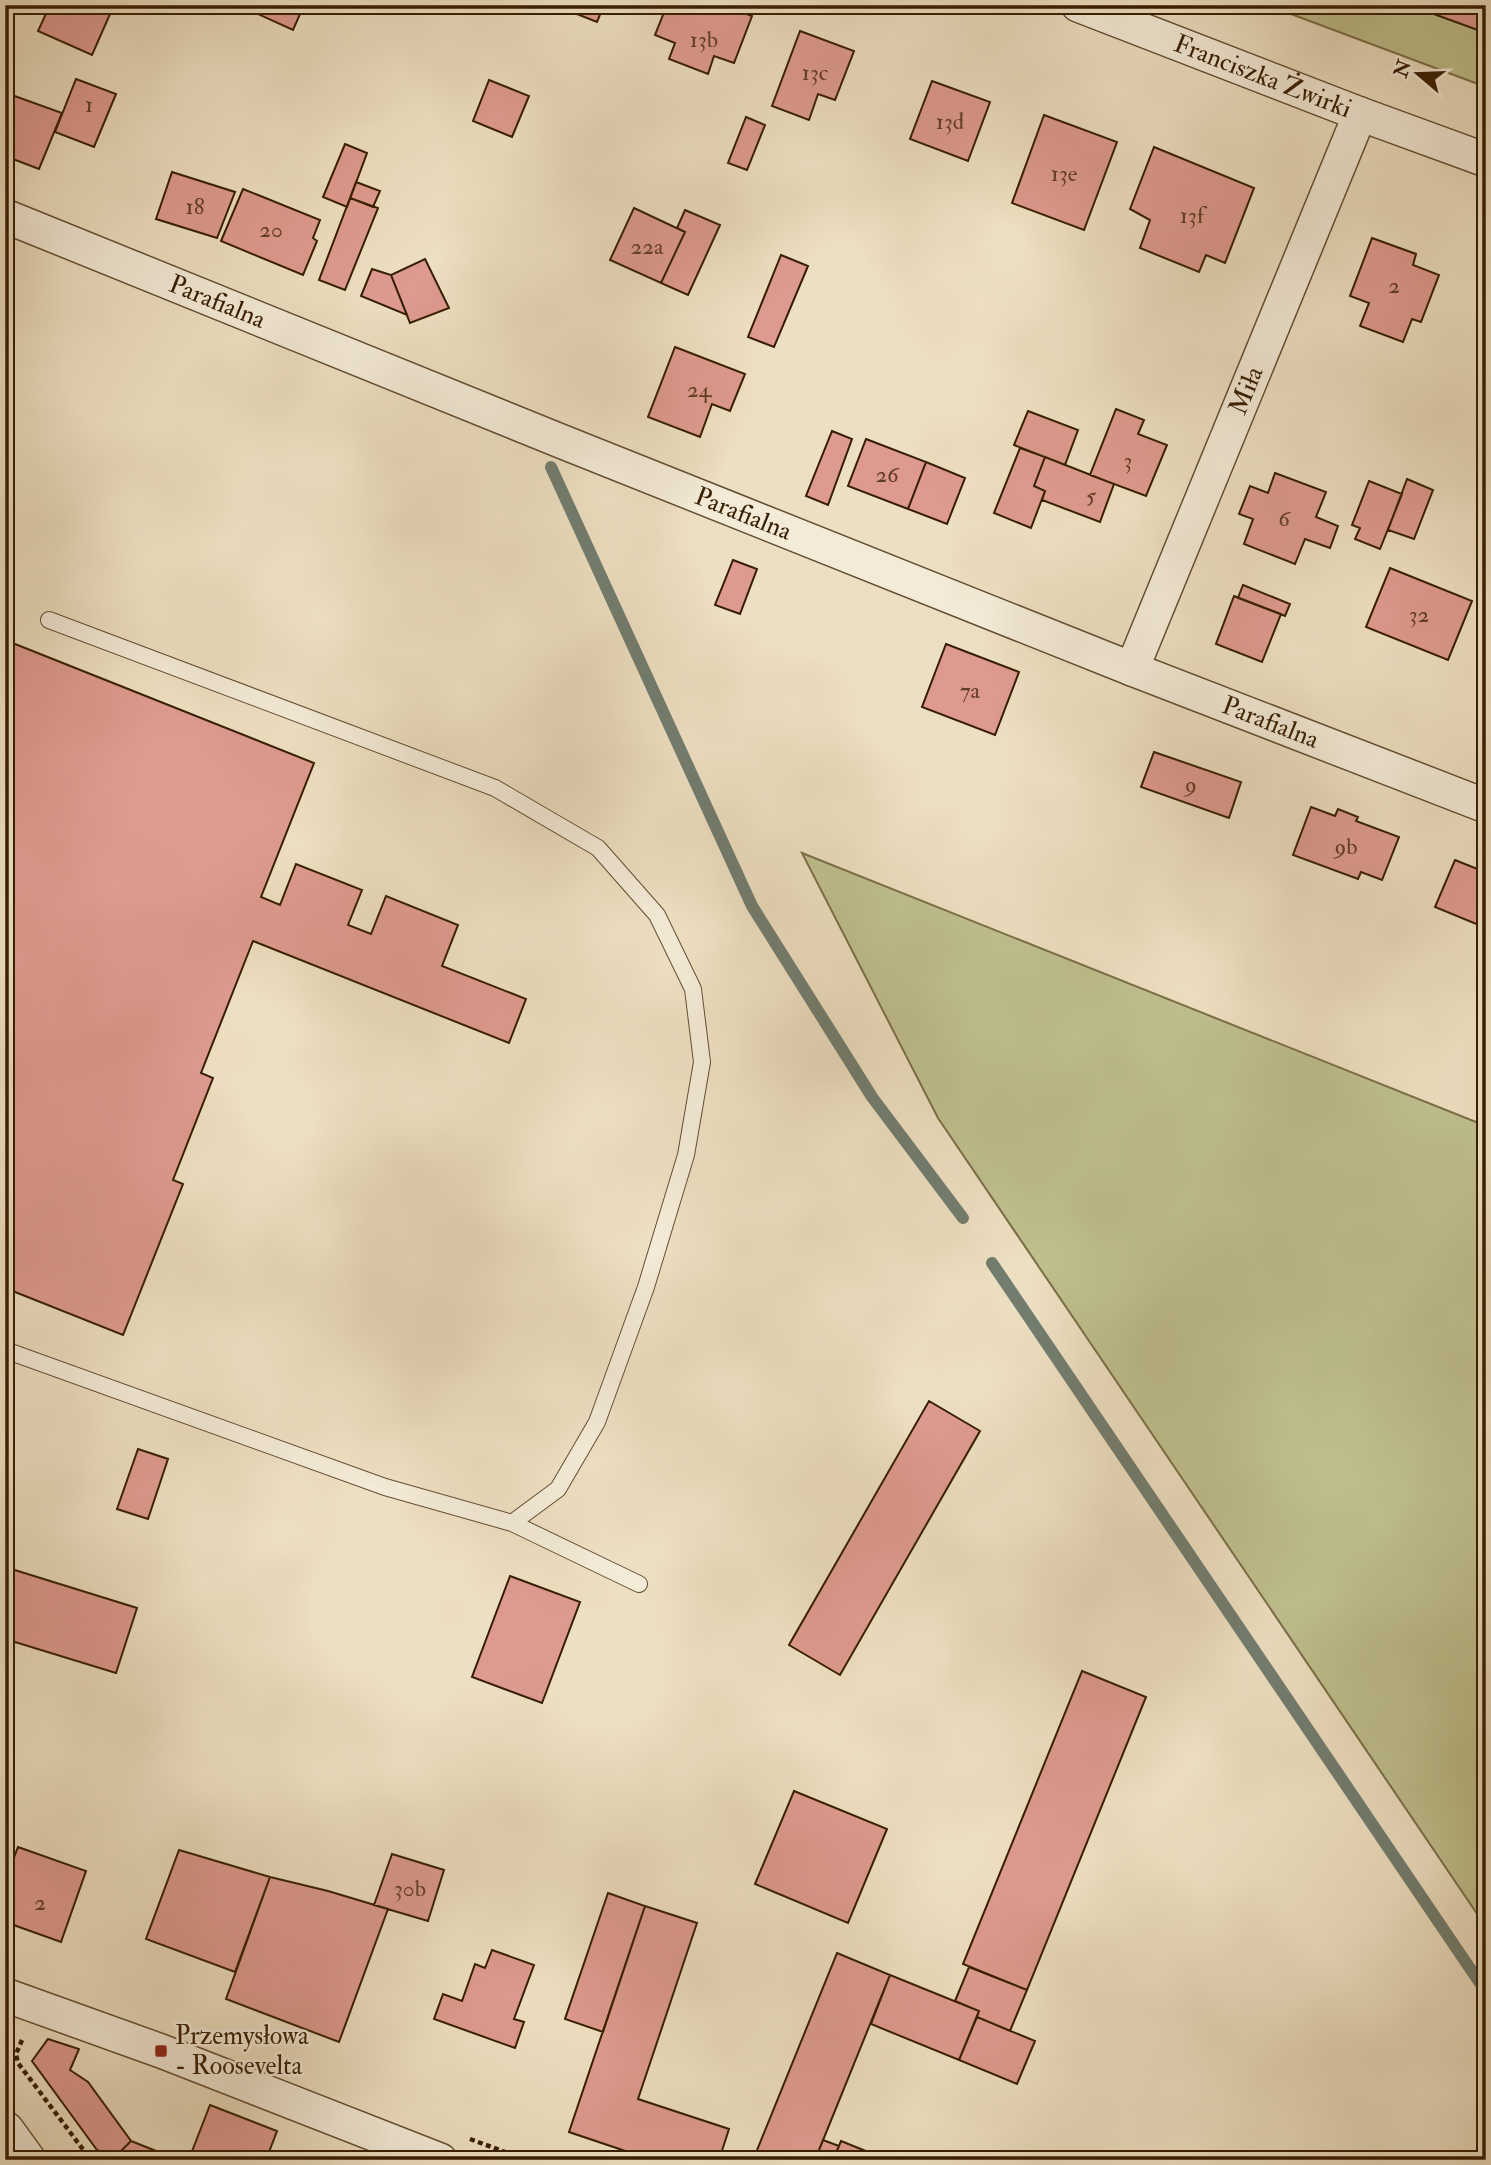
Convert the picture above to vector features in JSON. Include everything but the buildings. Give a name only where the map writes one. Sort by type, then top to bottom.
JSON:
[{"type":"street","name":"Franciszka Żwirki","points":[[1078,5],[1486,160]]},
{"type":"street","name":"Miła","points":[[1132,668],[1360,114]]},
{"type":"street","name":"Parafialna","points":[[5,216],[576,448],[1486,806]]},
{"type":"street","points":[[5,1994],[161,2051],[440,2160]]},
{"type":"street","points":[[5,2131],[26,2160]]},
{"type":"lane","points":[[49,620],[495,788],[598,848],[657,915],[693,989],[702,1062],[686,1154],[646,1287],[597,1422],[558,1489],[512,1523]]},
{"type":"lane","points":[[5,1350],[385,1487],[512,1523],[639,1584]]},
{"type":"path","points":[[23,2038],[16,2054],[18,2063],[91,2160]]},
{"type":"green space","points":[[1267,5],[1486,5],[1486,87]]},
{"type":"green space","points":[[802,853],[1486,1126],[1486,1927],[938,1118]]},
{"type":"waterway","points":[[551,467],[752,906],[872,1097],[963,1218]]},
{"type":"waterway","points":[[992,1263],[1486,1992]]},
{"type":"place","name":"Przemysłowa - Roosevelta","points":[[161,2051]]}]
